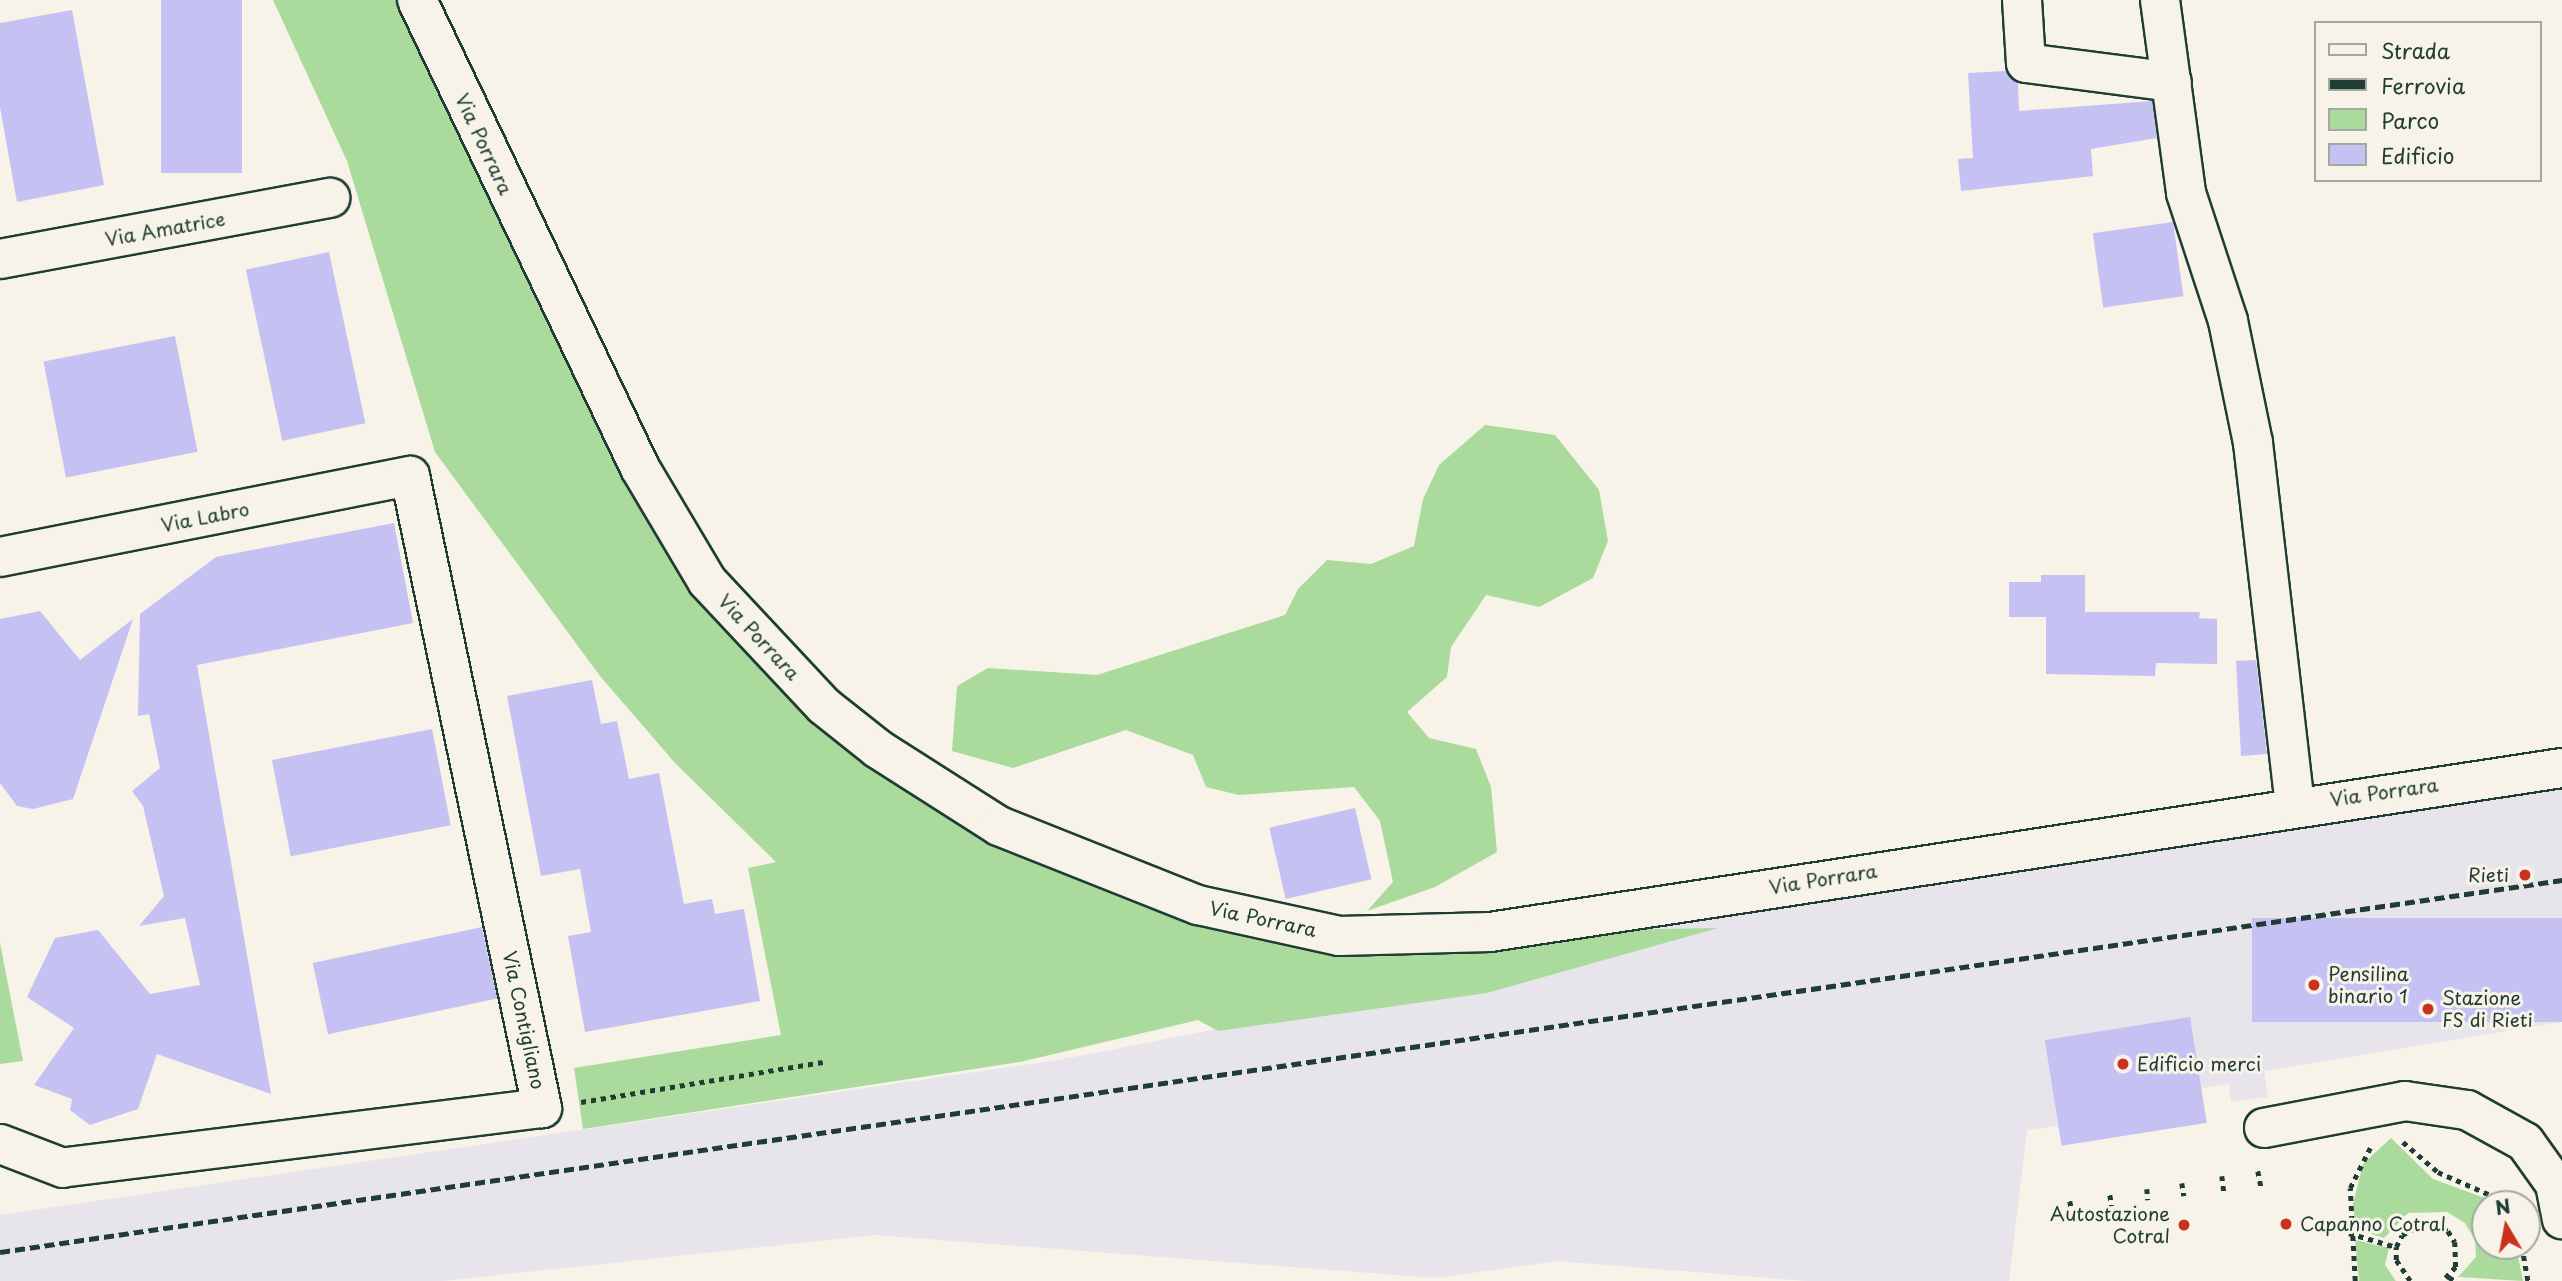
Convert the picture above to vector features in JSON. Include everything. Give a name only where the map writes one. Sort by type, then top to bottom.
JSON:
[{"type":"street","name":"Via Porrara","points":[[417,0],[628,444],[707,581],[824,706],[878,749],[999,826],[1058,853],[1198,905],[1339,936],[1410,938],[1490,932],[2294,805],[2562,768]]},
{"type":"street","points":[[2022,0],[2026,63],[2172,82]]},
{"type":"street","points":[[2160,0],[2186,193],[2228,321],[2253,443],[2294,805]]},
{"type":"street","name":"Via Amatrice","points":[[0,259],[330,198]]},
{"type":"street","name":"Via Labro","points":[[0,557],[410,476]]},
{"type":"street","name":"Via Contigliano","points":[[0,1144],[64,1168],[542,1108],[410,476]]},
{"type":"street","points":[[2264,1128],[2405,1101],[2467,1110],[2525,1142],[2554,1184],[2562,1219]]},
{"type":"path","points":[[542,1108],[823,1062]]},
{"type":"path","points":[[2355,1281],[2349,1233],[2350,1188],[2360,1162],[2382,1137]]},
{"type":"path","points":[[2400,1138],[2438,1172],[2479,1190]]},
{"type":"path","points":[[2258,1171],[2261,1187]]},
{"type":"path","points":[[2222,1177],[2224,1192]]},
{"type":"path","points":[[2182,1183],[2184,1196]]},
{"type":"path","points":[[2147,1189],[2148,1200]]},
{"type":"path","points":[[2110,1195],[2112,1206]]},
{"type":"path","points":[[2070,1201],[2072,1212]]},
{"type":"path","points":[[2410,1281],[2396,1260],[2396,1247],[2402,1235],[2424,1223],[2448,1231],[2458,1254],[2449,1277],[2443,1281]]},
{"type":"path","points":[[2349,1233],[2396,1247]]},
{"type":"path","points":[[2524,1260],[2528,1281]]},
{"type":"path","points":[[2449,1277],[2455,1281]]},
{"type":"shaded area","points":[[2562,787],[2562,1022],[2264,1071],[2268,1097],[2231,1102],[2229,1084],[2201,1088],[2206,1123],[2062,1145],[2058,1126],[2027,1130],[2009,1281],[1807,1281],[1557,1261],[1436,1278],[874,1235],[443,1281],[0,1281],[0,1215],[1058,1060],[1345,1004],[1562,944],[1833,895]]},
{"type":"green space","points":[[273,0],[415,0],[707,581],[878,749],[1198,905],[1490,932],[1718,928],[1487,993],[1218,1031],[1198,1020],[1020,1062],[583,1129],[574,1068],[781,1035],[748,868],[776,862],[675,763],[600,676],[435,452],[347,161]]},
{"type":"green space","points":[[1485,425],[1555,435],[1599,490],[1608,541],[1593,578],[1539,607],[1486,595],[1451,647],[1447,677],[1407,712],[1429,738],[1476,749],[1491,787],[1497,852],[1435,887],[1367,911],[1393,882],[1380,821],[1354,787],[1239,795],[1206,787],[1193,755],[1126,730],[1013,768],[952,751],[957,686],[988,668],[1097,675],[1285,615],[1298,589],[1327,560],[1371,564],[1414,546],[1423,499],[1439,465]]},
{"type":"green space","points":[[0,943],[23,1061],[0,1064]]},
{"type":"green space","points":[[2391,1138],[2433,1179],[2471,1193],[2471,1233],[2465,1223],[2447,1212],[2408,1213],[2384,1238],[2356,1229],[2353,1204],[2363,1164]]},
{"type":"green space","points":[[2355,1240],[2389,1248],[2385,1265],[2396,1281],[2359,1281]]},
{"type":"green space","points":[[2473,1260],[2519,1260],[2523,1281],[2458,1277]]},
{"type":"building","points":[[161,0],[242,0],[242,173],[161,173]]},
{"type":"building","points":[[72,10],[104,185],[17,202],[0,107],[0,23]]},
{"type":"building","points":[[2006,71],[2018,83],[2019,111],[2152,101],[2157,138],[2091,149],[2093,176],[1961,191],[1958,159],[1973,158],[1968,73]]},
{"type":"building","points":[[2173,222],[2183,296],[2103,308],[2093,233]]},
{"type":"building","points":[[329,252],[365,423],[282,441],[246,270]]},
{"type":"building","points":[[175,336],[198,452],[66,477],[43,362]]},
{"type":"building","points":[[394,523],[413,623],[197,665],[271,1094],[157,1054],[138,1109],[90,1125],[70,1110],[72,1099],[34,1085],[74,1028],[27,997],[55,938],[98,930],[150,994],[200,985],[185,918],[139,926],[164,896],[143,806],[132,791],[160,768],[149,714],[138,716],[140,614],[216,557]]},
{"type":"building","points":[[2041,575],[2085,575],[2085,612],[2200,612],[2199,618],[2217,619],[2217,664],[2156,663],[2155,676],[2046,674],[2046,617],[2009,617],[2009,582],[2041,582]]},
{"type":"building","points":[[40,611],[80,660],[133,619],[73,799],[33,809],[17,806],[0,783],[0,619]]},
{"type":"building","points":[[2256,660],[2267,754],[2241,756],[2236,661]]},
{"type":"building","points":[[592,680],[601,724],[617,721],[629,779],[659,773],[684,904],[712,899],[715,914],[744,909],[760,1001],[585,1032],[568,936],[591,932],[580,869],[541,876],[507,696]]},
{"type":"building","points":[[432,729],[451,825],[291,856],[272,760]]},
{"type":"building","points":[[1355,808],[1371,879],[1286,899],[1269,828]]},
{"type":"building","points":[[2252,918],[2562,918],[2562,1022],[2252,1022]]},
{"type":"building","points":[[482,927],[497,998],[328,1034],[313,963]]},
{"type":"building","name":"Edificio merci","points":[[2190,1017],[2207,1123],[2062,1146],[2045,1040]]},
{"type":"railway","points":[[0,1252],[2562,880]]},
{"type":"place","name":"Rieti","points":[[2525,875]]},
{"type":"place","name":"Pensilina binario 1","points":[[2314,985]]},
{"type":"place","name":"Stazione FS di Rieti","points":[[2428,1009]]},
{"type":"place","name":"Edificio merci","points":[[2123,1064]]},
{"type":"place","name":"Capanno Cotral","points":[[2286,1224]]},
{"type":"place","name":"Autostazione Cotral","points":[[2184,1225]]}]
